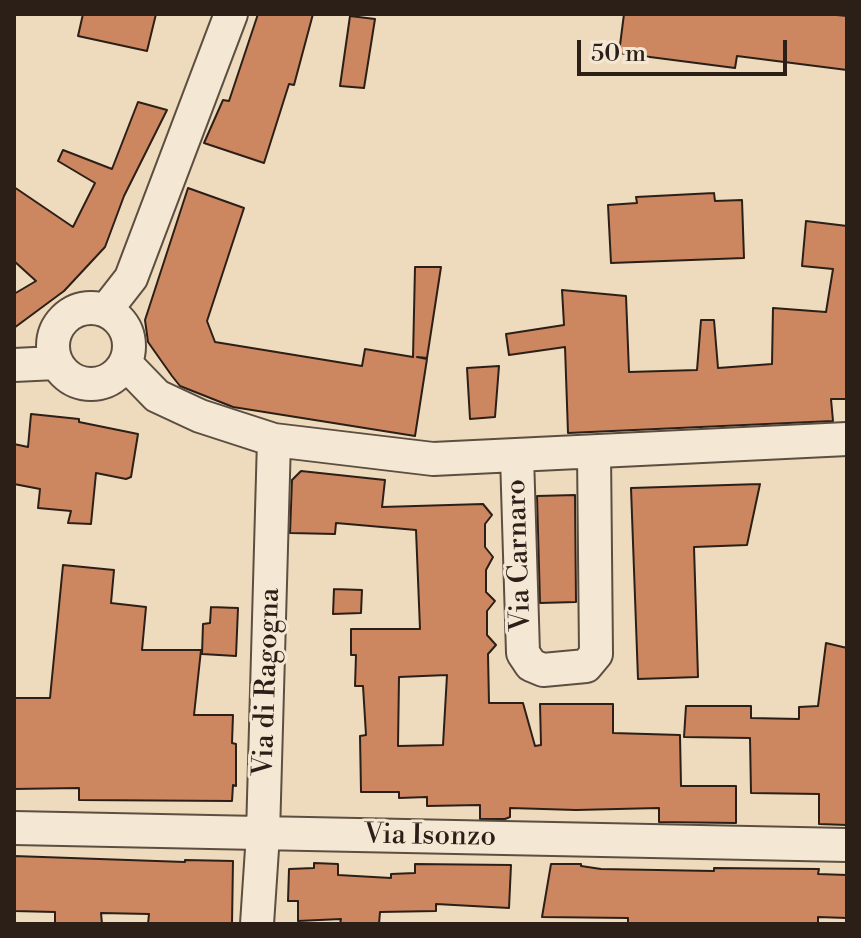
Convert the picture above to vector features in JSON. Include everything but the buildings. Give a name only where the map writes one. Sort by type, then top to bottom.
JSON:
[{"type":"street","points":[[106,310],[131,278],[231,14]]},
{"type":"street","points":[[91,307],[106,310],[119,319],[128,332],[130,348],[126,364],[105,383],[91,385],[77,382],[65,375],[56,363],[53,348],[55,333],[63,319],[76,310],[91,307]]},
{"type":"street","points":[[14,365],[56,363]]},
{"type":"street","name":"Via Carnaro","points":[[126,364],[157,396],[200,416],[274,440],[433,459],[847,439]]},
{"type":"street","name":"Via di Ragogna","points":[[257,924],[263,834],[274,440]]},
{"type":"street","name":"Via Carnaro","points":[[517,456],[523,653],[531,665],[543,670],[579,668],[593,660],[596,654],[594,452]]},
{"type":"street","name":"Via Isonzo","points":[[14,828],[847,845]]}]
